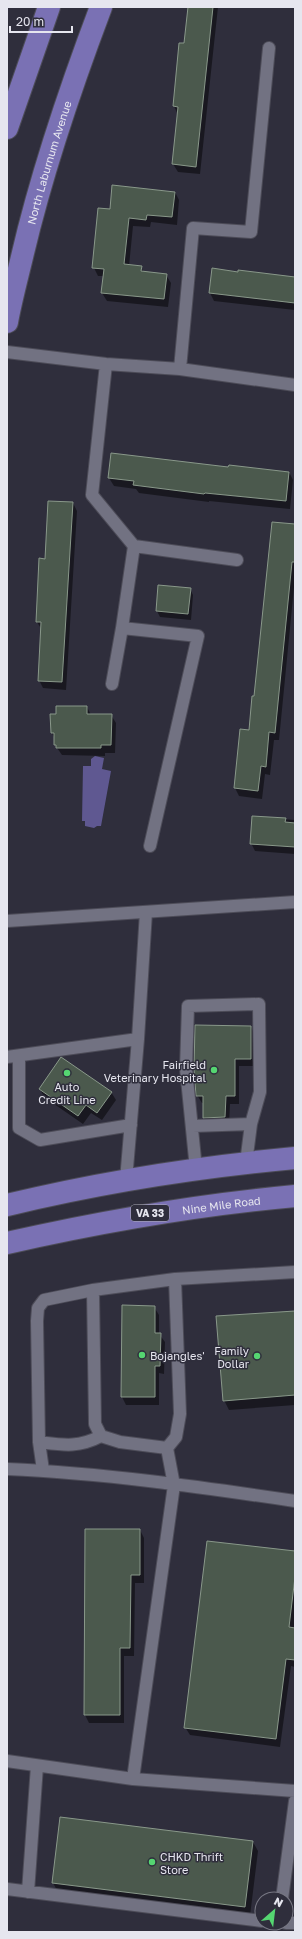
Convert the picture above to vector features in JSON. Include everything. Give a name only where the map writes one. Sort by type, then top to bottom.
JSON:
[{"type":"main road","points":[[7,128],[49,7]]},
{"type":"main road","name":"North Laburnum Avenue","points":[[7,322],[29,228],[57,128],[72,83],[101,7]]},
{"type":"main road","points":[[7,1205],[126,1180],[196,1169],[295,1158]]},
{"type":"main road","name":"Nine Mile Road","points":[[7,1243],[148,1213],[228,1202],[295,1196]]},
{"type":"lane","points":[[180,369],[194,228],[251,232],[269,48]]},
{"type":"lane","points":[[7,352],[106,364],[180,369],[295,385]]},
{"type":"lane","points":[[106,364],[92,495],[134,546],[237,560]]},
{"type":"lane","points":[[112,684],[134,546]]},
{"type":"lane","points":[[122,628],[198,636],[150,846]]},
{"type":"lane","points":[[7,921],[295,902]]},
{"type":"lane","points":[[126,1180],[138,1039],[146,912]]},
{"type":"lane","points":[[196,1169],[193,1126],[186,1069],[188,1006],[259,1004],[260,1092],[251,1124],[246,1163]]},
{"type":"lane","points":[[7,1057],[138,1039]]},
{"type":"lane","points":[[20,1056],[19,1128],[40,1140],[131,1125]]},
{"type":"lane","points":[[193,1126],[251,1124]]},
{"type":"lane","points":[[43,1470],[39,1442],[38,1308],[44,1300],[93,1290],[175,1279],[295,1272]]},
{"type":"lane","points":[[167,1448],[176,1437],[180,1414],[175,1279]]},
{"type":"lane","points":[[93,1290],[95,1424],[101,1436]]},
{"type":"lane","points":[[39,1442],[69,1446],[88,1443],[101,1436],[120,1442],[167,1448]]},
{"type":"lane","points":[[134,1779],[174,1485],[167,1448]]},
{"type":"lane","points":[[7,1469],[43,1470],[295,1501]]},
{"type":"lane","points":[[7,1761],[134,1779],[295,1791]]},
{"type":"lane","points":[[28,1892],[37,1766]]},
{"type":"lane","points":[[283,1891],[295,1801]]},
{"type":"lane","points":[[7,1889],[254,1920]]},
{"type":"shaded area","points":[[95,756],[104,758],[102,769],[111,771],[101,826],[94,828],[85,826],[85,821],[82,821],[83,766],[91,766],[91,759]]},
{"type":"building","points":[[188,7],[213,7],[196,167],[172,164],[178,107],[173,106],[179,43],[184,43]]},
{"type":"building","points":[[112,185],[175,192],[172,217],[147,215],[146,220],[129,218],[124,264],[142,266],[141,271],[167,274],[164,299],[101,293],[104,269],[92,268],[98,208],[110,209]]},
{"type":"building","points":[[212,268],[295,277],[295,303],[209,293]]},
{"type":"building","points":[[111,453],[228,467],[229,465],[289,472],[286,501],[204,494],[133,485],[134,481],[108,478]]},
{"type":"building","points":[[48,501],[73,502],[62,682],[38,681],[41,622],[36,622],[39,558],[45,559]]},
{"type":"building","points":[[272,522],[295,524],[295,562],[292,562],[275,733],[269,732],[266,767],[261,766],[258,791],[234,788],[240,729],[249,730],[252,696],[254,696]]},
{"type":"building","points":[[158,585],[191,588],[188,614],[156,611]]},
{"type":"building","points":[[56,706],[87,706],[87,714],[112,714],[111,745],[101,745],[101,748],[56,748],[56,745],[54,745],[54,733],[51,733],[50,714],[56,714]]},
{"type":"building","points":[[252,816],[286,818],[285,822],[295,823],[295,847],[250,844]]},
{"type":"building","name":"Fairfield Veterinary Hospital","points":[[195,1025],[251,1026],[251,1059],[235,1059],[235,1096],[226,1096],[225,1117],[203,1118],[203,1096],[196,1096],[194,1069]]},
{"type":"building","name":"Auto Credit Line","points":[[61,1057],[112,1092],[97,1113],[86,1105],[78,1116],[39,1089]]},
{"type":"building","name":"Bojangles'","points":[[122,1305],[155,1306],[155,1333],[161,1333],[160,1366],[155,1366],[155,1397],[121,1397]]},
{"type":"building","name":"Family Dollar","points":[[295,1311],[295,1395],[223,1401],[216,1316]]},
{"type":"building","points":[[85,1529],[140,1529],[140,1575],[131,1575],[130,1648],[120,1648],[120,1715],[84,1715]]},
{"type":"building","points":[[207,1541],[295,1551],[295,1577],[289,1627],[295,1628],[295,1660],[286,1659],[276,1739],[184,1728]]},
{"type":"building","name":"CHKD Thrift Store","points":[[60,1817],[253,1841],[245,1907],[52,1883]]},
{"type":"place","name":"Fairfield Veterinary Hospital","points":[[214,1070]]},
{"type":"place","name":"Auto Credit Line","points":[[67,1073]]},
{"type":"place","name":"Bojangles'","points":[[142,1355]]},
{"type":"place","name":"Family Dollar","points":[[257,1356]]},
{"type":"place","name":"CHKD Thrift Store","points":[[152,1862]]}]
